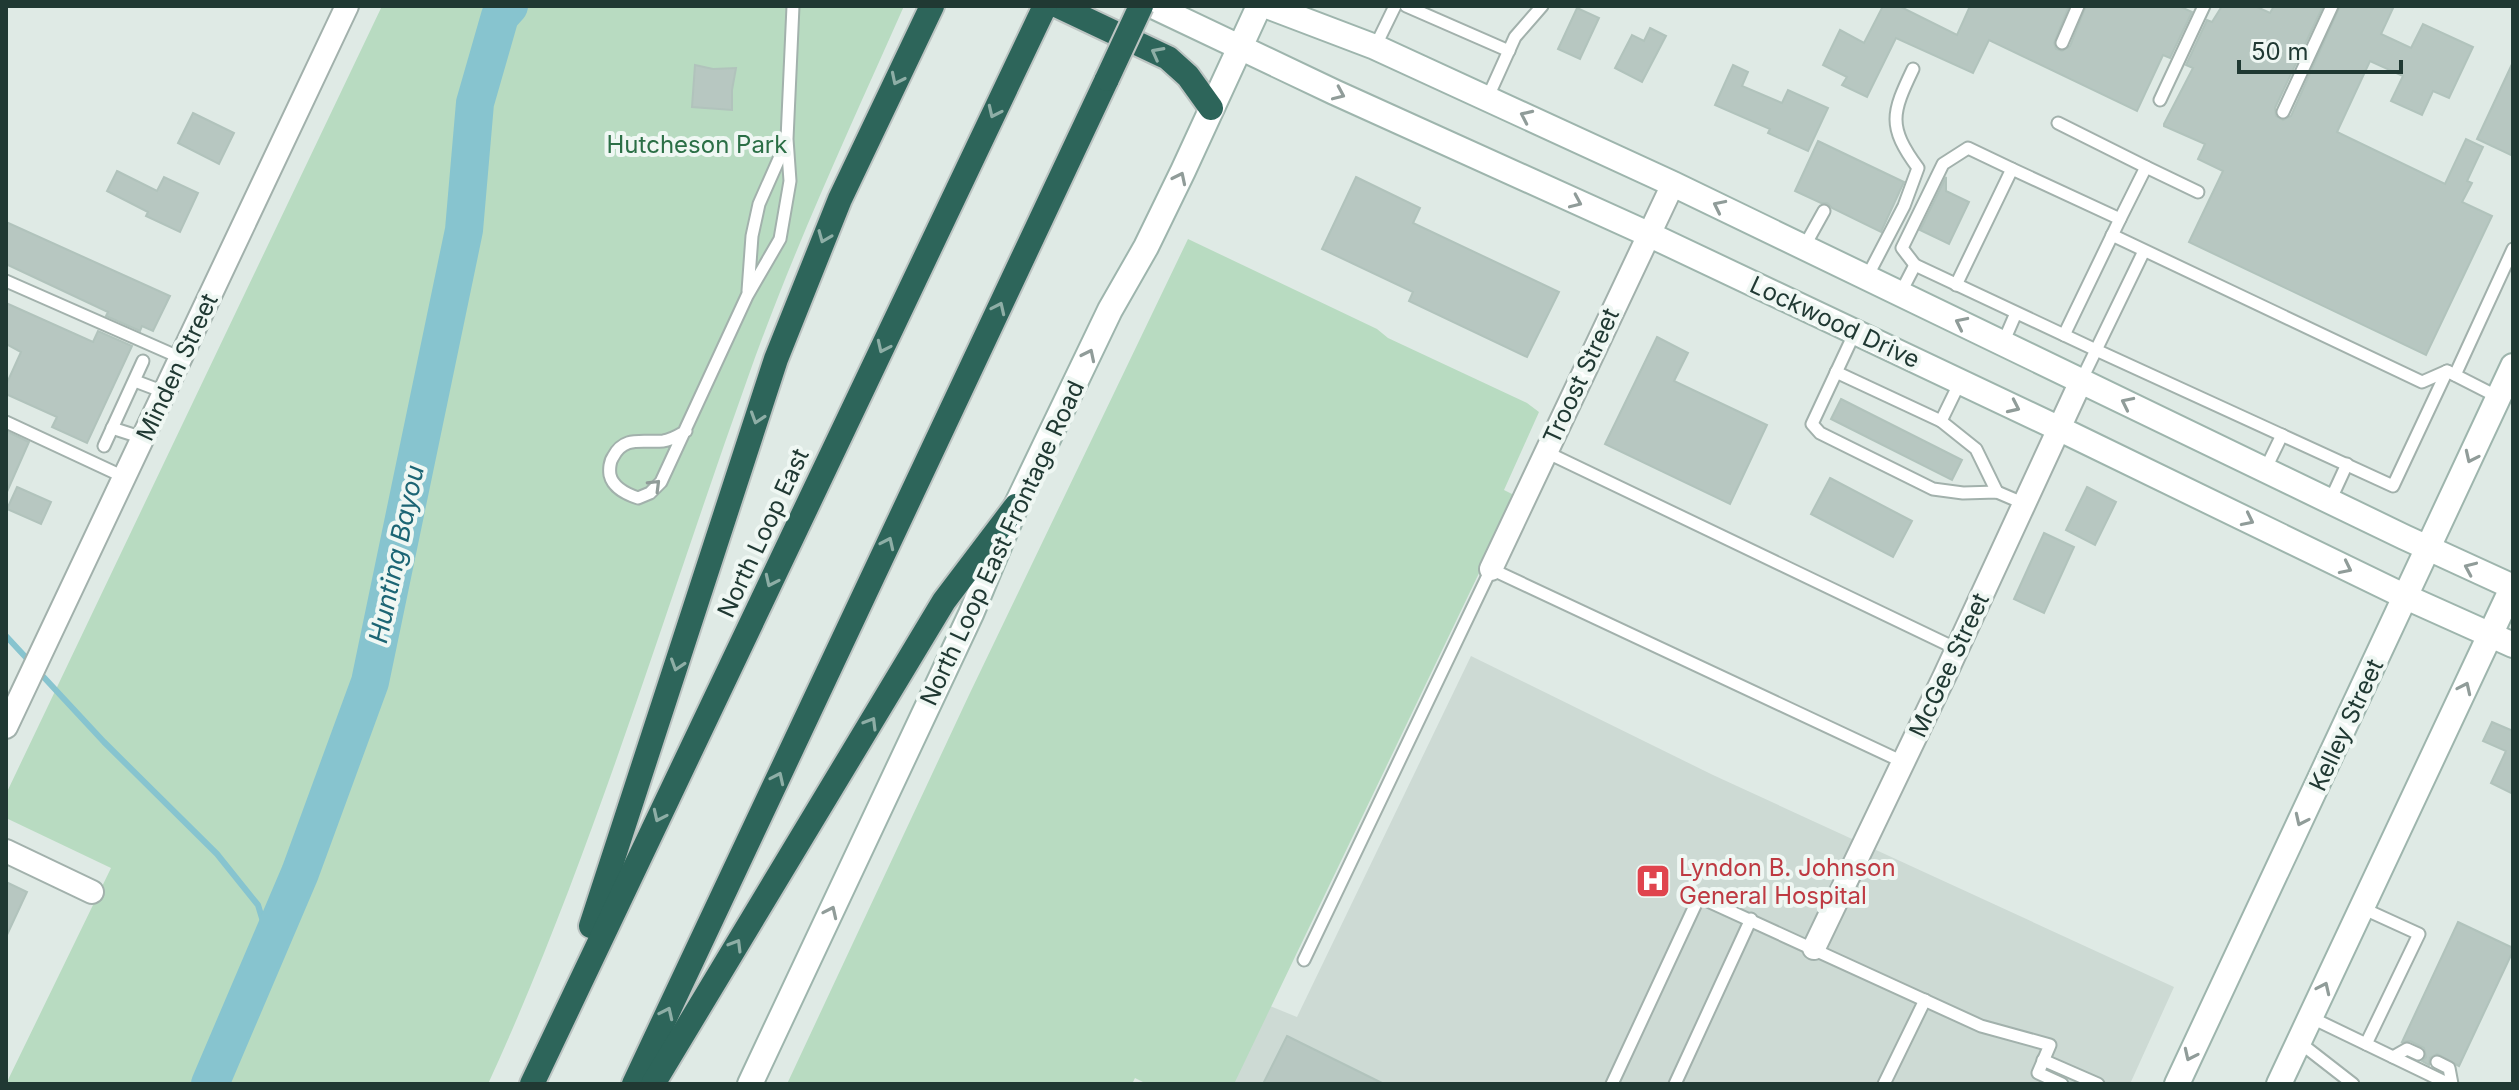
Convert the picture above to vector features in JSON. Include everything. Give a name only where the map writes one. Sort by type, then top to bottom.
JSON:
[{"type":"highway","name":"North Loop East","points":[[532,1084],[1045,6]]},
{"type":"highway","points":[[1058,6],[1168,58],[1188,76],[1211,108]]},
{"type":"highway","points":[[634,1084],[1141,6]]},
{"type":"highway","points":[[546,1053],[631,810],[776,359],[840,199],[932,7]]},
{"type":"highway","points":[[653,1084],[944,601],[1016,506]]},
{"type":"main road","name":"Lockwood Drive","points":[[1153,6],[1648,234],[2406,597],[2513,645]]},
{"type":"main road","name":"North Loop East Frontage Road","points":[[750,1084],[971,614],[1016,506],[1110,310],[1146,247],[1183,171],[1259,6]]},
{"type":"main road","points":[[1267,6],[1312,15],[1673,184],[2513,587],[2279,1084]]},
{"type":"main road","name":"Kelley Street","points":[[2177,1084],[2513,366]]},
{"type":"street","name":"Minden Street","points":[[6,727],[347,6]]},
{"type":"street","name":"Troost Street","points":[[1491,569],[1673,184]]},
{"type":"street","name":"McGee Street","points":[[1814,948],[2081,381]]},
{"type":"street","points":[[6,851],[92,892]]},
{"type":"lane","points":[[686,431],[666,441],[627,442],[617,449],[610,460],[610,474],[615,485],[626,494],[638,498],[650,493],[661,482],[686,431],[747,296],[780,239],[790,181],[787,139],[793,6]]},
{"type":"lane","points":[[1375,47],[1395,6]]},
{"type":"lane","points":[[1406,6],[1509,51]]},
{"type":"lane","points":[[2062,43],[2078,6]]},
{"type":"lane","points":[[2160,100],[2204,6]]},
{"type":"lane","points":[[2283,112],[2332,6]]},
{"type":"lane","points":[[1487,99],[1515,37],[1539,7]]},
{"type":"lane","points":[[1867,278],[1904,206],[1918,168],[1896,130],[1894,115],[1913,69]]},
{"type":"lane","points":[[2058,123],[2198,192]]},
{"type":"lane","points":[[747,296],[752,236],[759,204],[787,139]]},
{"type":"lane","points":[[2120,219],[1968,148],[1943,164],[1902,248],[1915,265],[1956,285],[2393,486],[2513,249]]},
{"type":"lane","points":[[2064,335],[2146,167]]},
{"type":"lane","points":[[1956,285],[2012,169]]},
{"type":"lane","points":[[1803,247],[1824,211]]},
{"type":"lane","points":[[2112,235],[2422,382],[2451,373],[2499,397]]},
{"type":"lane","points":[[2081,381],[2144,251]]},
{"type":"lane","points":[[1900,294],[1915,265]]},
{"type":"lane","points":[[6,281],[181,358]]},
{"type":"lane","points":[[2003,343],[2016,313]]},
{"type":"lane","points":[[1855,332],[1812,424],[1820,433],[1933,489],[1963,493],[1997,492],[2025,504]]},
{"type":"lane","points":[[104,446],[143,361]]},
{"type":"lane","points":[[1836,372],[1941,421],[1976,449],[1997,492]]},
{"type":"lane","points":[[135,381],[164,392]]},
{"type":"lane","points":[[1941,421],[1961,382]]},
{"type":"lane","points":[[6,422],[124,477]]},
{"type":"lane","points":[[112,428],[143,438]]},
{"type":"lane","points":[[2265,470],[2282,435]]},
{"type":"lane","points":[[1546,452],[1957,649]]},
{"type":"lane","points":[[2330,501],[2347,464]]},
{"type":"lane","points":[[1304,960],[1491,569],[1903,762]]},
{"type":"lane","points":[[1612,1084],[1699,897],[1981,1026],[2050,1045],[2038,1073],[2062,1084]]},
{"type":"lane","points":[[2362,908],[2419,934],[2366,1044]]},
{"type":"lane","points":[[1675,1084],[1751,919]]},
{"type":"lane","points":[[1884,1084],[1925,1000]]},
{"type":"lane","points":[[2310,1017],[2450,1084],[2449,1068],[2437,1062]]},
{"type":"lane","points":[[2299,1042],[2353,1084]]},
{"type":"lane","points":[[2393,1057],[2407,1049],[2418,1054]]},
{"type":"lane","points":[[2043,1060],[2098,1084]]},
{"type":"shaded area","name":"Lyndon B. Johnson General Hospital","points":[[1471,656],[1713,775],[2174,987],[2130,1084],[1219,1084],[1258,1001],[1297,1017]]},
{"type":"green space","name":"Hutcheson Park","points":[[382,6],[904,6],[764,332],[594,823],[526,998],[488,1084],[6,1084],[111,868],[6,818],[6,794]]},
{"type":"green space","points":[[1188,239],[1377,329],[1388,338],[1527,403],[1539,412],[1504,490],[1516,496],[1234,1084],[1147,1084],[1135,1078],[1132,1084],[787,1084],[969,695]]},
{"type":"building","points":[[1883,6],[1899,6],[1957,35],[1970,6],[2069,6],[2054,43],[2056,49],[2062,51],[2070,46],[2086,6],[2179,6],[2192,12],[2170,58],[2163,55],[2137,111],[1989,40],[1973,73],[1896,38],[1867,97],[1842,85],[1847,77],[1823,65],[1840,30],[1864,43]]},
{"type":"building","points":[[2222,6],[2255,6],[2270,13],[2274,6],[2323,6],[2275,108],[2276,116],[2283,120],[2291,116],[2340,6],[2394,6],[2381,34],[2411,48],[2423,24],[2473,47],[2449,98],[2433,91],[2422,115],[2391,101],[2403,76],[2370,61],[2337,132],[2445,184],[2466,139],[2483,147],[2467,181],[2472,183],[2462,202],[2492,216],[2426,355],[2189,242],[2223,171],[2198,159],[2205,144],[2164,124],[2193,68],[2186,65],[2207,20],[2212,22]]},
{"type":"building","points":[[1577,8],[1599,18],[1580,59],[1558,49]]},
{"type":"building","points":[[1650,28],[1666,36],[1642,82],[1615,68],[1632,35],[1644,41]]},
{"type":"building","points":[[2513,62],[2513,156],[2477,139]]},
{"type":"building","points":[[695,65],[713,69],[736,68],[732,110],[692,107]]},
{"type":"building","points":[[1733,65],[1748,72],[1742,86],[1782,103],[1788,90],[1828,108],[1808,151],[1768,133],[1770,129],[1715,105]]},
{"type":"building","points":[[193,113],[234,133],[219,164],[178,143]]},
{"type":"building","points":[[1818,141],[1904,182],[1881,232],[1827,203],[1795,191]]},
{"type":"building","points":[[117,171],[157,191],[164,177],[198,193],[180,232],[146,216],[148,212],[107,191]]},
{"type":"building","points":[[1356,177],[1420,208],[1413,223],[1559,292],[1527,357],[1409,301],[1413,292],[1322,249]]},
{"type":"building","points":[[1946,177],[1946,191],[1969,202],[1949,244],[1920,230]]},
{"type":"building","points":[[6,222],[170,296],[153,331],[142,326],[140,331],[106,316],[108,312],[6,264]]},
{"type":"building","points":[[6,303],[93,342],[98,331],[132,346],[87,443],[52,427],[57,417],[6,394],[6,385],[21,352],[6,344]]},
{"type":"building","points":[[1657,337],[1688,353],[1674,381],[1767,425],[1730,504],[1605,444]]},
{"type":"building","points":[[1841,399],[1962,460],[1952,480],[1831,419]]},
{"type":"building","points":[[6,431],[29,442],[6,494]]},
{"type":"building","points":[[1830,478],[1912,521],[1893,557],[1811,514]]},
{"type":"building","points":[[17,487],[51,502],[41,524],[7,509]]},
{"type":"building","points":[[2087,487],[2116,502],[2095,545],[2066,530]]},
{"type":"building","points":[[2044,533],[2074,547],[2044,613],[2014,599]]},
{"type":"building","points":[[2492,722],[2513,731],[2513,794],[2491,783],[2506,751],[2483,741]]},
{"type":"building","points":[[6,882],[27,892],[6,937]]},
{"type":"building","points":[[2458,922],[2513,948],[2513,951],[2459,1066],[2437,1054],[2430,1058],[2429,1065],[2422,1061],[2426,1057],[2424,1048],[2410,1041],[2402,1042]]},
{"type":"building","points":[[1287,1036],[1384,1084],[1263,1084]]},
{"type":"waterway","name":"Hunting Bayou","points":[[210,1084],[300,873],[370,682],[464,230],[475,103],[500,16],[509,6]]},
{"type":"waterway","points":[[6,636],[31,663]]},
{"type":"waterway","points":[[38,671],[104,742],[217,854],[258,905],[269,941]]},
{"type":"place","name":"Lyndon B. Johnson General Hospital","points":[[1653,881]]}]
